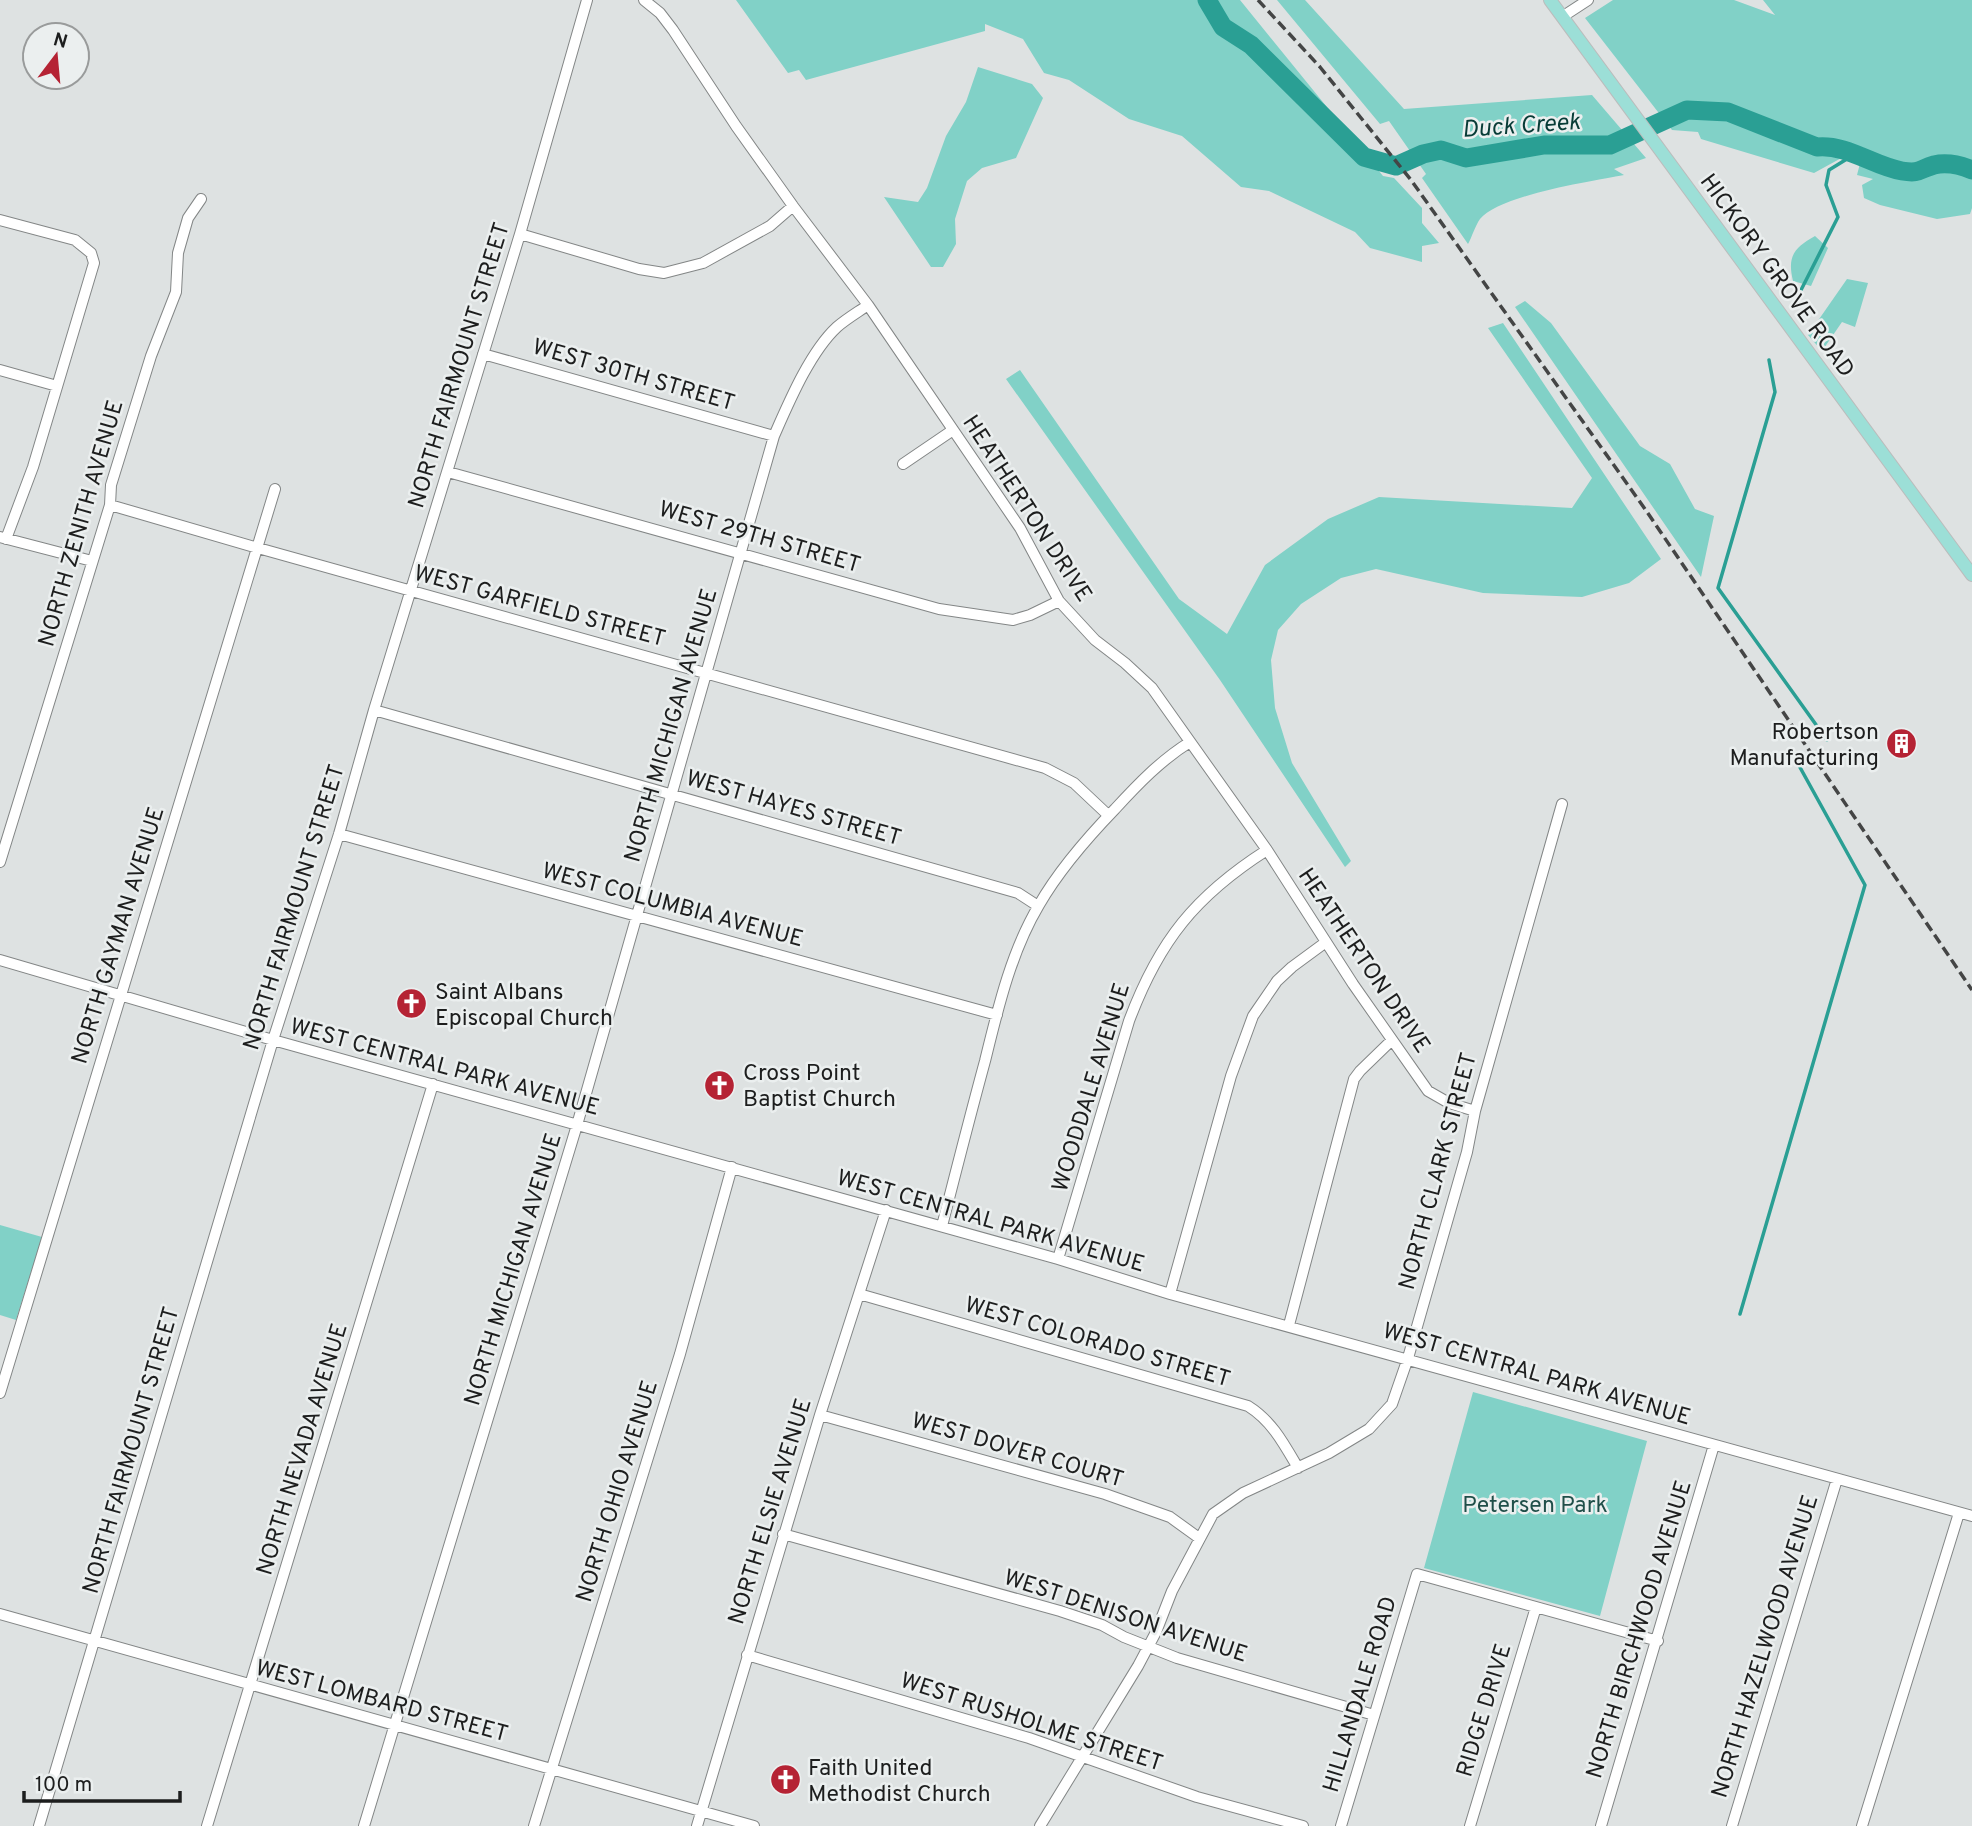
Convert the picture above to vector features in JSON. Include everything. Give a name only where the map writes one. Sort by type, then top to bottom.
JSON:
[{"type":"main road","name":"HICKORY GROVE ROAD","points":[[1550,0],[1972,575]]},
{"type":"street","name":"NORTH FAIRMOUNT STREET","points":[[38,1826],[273,1040],[339,834],[374,710],[520,233],[587,0]]},
{"type":"street","name":"HEATHERTON DRIVE","points":[[644,0],[660,13],[673,30],[793,206],[868,305],[1025,537],[1059,601],[1095,640],[1152,688],[1267,850],[1428,1091],[1449,1103],[1475,1111]]},
{"type":"street","points":[[1562,17],[1588,0]]},
{"type":"street","name":"NORTH ZENITH AVENUE","points":[[0,862],[110,505],[111,485],[151,356],[176,292],[178,253],[188,218],[201,199]]},
{"type":"street","points":[[520,233],[639,269],[664,273],[703,263],[770,226],[793,206]]},
{"type":"street","points":[[0,220],[75,240],[91,253],[94,263],[33,467],[3,538],[92,561]]},
{"type":"street","name":"NORTH MICHIGAN AVENUE","points":[[364,1826],[578,1125],[774,436],[796,387],[822,346],[837,327],[868,305]]},
{"type":"street","name":"WEST 30TH STREET","points":[[483,354],[774,436]]},
{"type":"street","points":[[0,370],[57,386]]},
{"type":"street","points":[[903,464],[953,430]]},
{"type":"street","name":"WEST 29TH STREET","points":[[448,472],[939,609],[1013,620],[1059,601]]},
{"type":"street","name":"NORTH GAYMAN AVENUE","points":[[0,1393],[275,489]]},
{"type":"street","name":"WEST GARFIELD STREET","points":[[110,505],[1045,768],[1074,783],[1108,816]]},
{"type":"street","name":"WEST HAYES STREET","points":[[374,710],[1018,893],[1038,906]]},
{"type":"street","points":[[942,1226],[1010,970],[1038,906],[1059,874],[1108,816],[1171,754],[1190,742]]},
{"type":"street","name":"NORTH CLARK STREET","points":[[1040,1826],[1148,1647],[1172,1591],[1213,1514],[1243,1493],[1329,1453],[1369,1429],[1392,1404],[1408,1358],[1467,1152],[1475,1111],[1562,804]]},
{"type":"street","name":"WEST COLUMBIA AVENUE","points":[[339,834],[997,1015]]},
{"type":"street","name":"WOODDALE AVENUE","points":[[1058,1259],[1129,1021],[1143,984],[1161,950],[1189,911],[1237,869],[1267,850]]},
{"type":"street","points":[[1170,1294],[1231,1076],[1253,1016],[1278,981],[1326,942]]},
{"type":"street","name":"WEST CENTRAL PARK AVENUE","points":[[0,960],[273,1040],[1058,1259],[1170,1294],[1972,1516]]},
{"type":"street","points":[[1289,1325],[1354,1079],[1392,1040]]},
{"type":"street","name":"NORTH NEVADA AVENUE","points":[[207,1826],[433,1084]]},
{"type":"street","name":"NORTH OHIO AVENUE","points":[[534,1826],[676,1367],[732,1167]]},
{"type":"street","name":"NORTH ELSIE AVENUE","points":[[697,1826],[783,1534],[886,1210]]},
{"type":"street","name":"WEST COLORADO STREET","points":[[859,1294],[1248,1406],[1260,1413],[1274,1429],[1298,1468]]},
{"type":"street","name":"WEST DOVER COURT","points":[[820,1415],[1105,1494],[1170,1517],[1199,1538]]},
{"type":"street","name":"NORTH BIRCHWOOD AVENUE","points":[[1601,1826],[1714,1445]]},
{"type":"street","name":"NORTH HAZELWOOD AVENUE","points":[[1732,1826],[1837,1479]]},
{"type":"street","points":[[1862,1826],[1959,1513]]},
{"type":"street","name":"WEST DENISON AVENUE","points":[[783,1534],[1060,1611],[1102,1625],[1177,1658],[1374,1715]]},
{"type":"street","name":"HILLANDALE ROAD","points":[[1341,1826],[1417,1574],[1536,1606]]},
{"type":"street","points":[[1536,1606],[1658,1641]]},
{"type":"street","name":"RIDGE DRIVE","points":[[1470,1826],[1536,1606]]},
{"type":"street","name":"WEST LOMBARD STREET","points":[[0,1614],[754,1826]]},
{"type":"street","name":"WEST RUSHOLME STREET","points":[[747,1655],[1004,1730],[1197,1797],[1303,1826]]},
{"type":"green space","points":[[736,0],[1240,0],[1383,176],[1394,178],[1422,208],[1422,223],[1439,243],[1422,246],[1422,262],[1370,248],[1355,232],[1269,191],[1241,187],[1182,136],[1129,119],[1069,80],[1044,73],[1023,39],[985,24],[985,31],[806,80],[799,70],[788,73]]},
{"type":"green space","points":[[1277,0],[1305,0],[1404,109],[1592,95],[1646,158],[1614,169],[1624,175],[1548,190],[1490,210],[1480,219],[1468,244],[1422,178],[1426,174],[1389,121],[1380,124]]},
{"type":"green space","points":[[1613,0],[1734,0],[1775,15],[1763,0],[1972,0],[1970,214],[1937,219],[1880,205],[1864,198],[1862,185],[1873,179],[1857,175],[1864,148],[1841,141],[1782,137],[1812,150],[1847,147],[1845,156],[1814,173],[1701,139],[1698,132],[1672,130],[1585,18]]},
{"type":"green space","points":[[978,67],[1032,84],[1043,98],[1016,158],[982,168],[967,181],[955,219],[956,244],[943,267],[931,267],[884,197],[918,202],[927,188],[946,136],[966,102]]},
{"type":"green space","points":[[1815,236],[1828,248],[1811,286],[1793,281],[1791,265],[1797,249]]},
{"type":"green space","points":[[1847,279],[1868,283],[1855,327],[1842,322],[1822,351],[1808,335]]},
{"type":"green space","points":[[1525,301],[1551,323],[1640,446],[1670,464],[1695,509],[1714,516],[1701,577],[1515,307]]},
{"type":"green space","points":[[1503,323],[1661,559],[1629,583],[1582,597],[1483,593],[1376,569],[1341,578],[1301,604],[1278,630],[1271,660],[1275,708],[1292,763],[1351,861],[1345,867],[1220,680],[1006,379],[1020,370],[1179,599],[1227,634],[1265,565],[1328,519],[1379,497],[1572,508],[1592,478],[1488,328]]},
{"type":"green space","points":[[0,1225],[42,1237],[16,1320],[0,1315]]},
{"type":"green space","name":"Petersen Park","points":[[1473,1392],[1647,1441],[1600,1616],[1424,1568]]},
{"type":"waterway","name":"Duck Creek","points":[[1207,0],[1223,27],[1251,45],[1364,157],[1396,166],[1423,154],[1441,150],[1466,158],[1544,145],[1610,145],[1687,110],[1728,112],[1817,147],[1839,149],[1902,171],[1917,171],[1944,164],[1972,170]]},
{"type":"waterway","points":[[1799,294],[1838,217],[1826,185],[1829,170],[1855,154]]},
{"type":"waterway","points":[[1769,360],[1775,392],[1718,588],[1827,740]]},
{"type":"waterway","points":[[1740,1314],[1865,885],[1797,762]]},
{"type":"railway","points":[[1258,0],[1320,67],[1411,180],[1645,509],[1972,990]]},
{"type":"place","name":"Robertson Manufacturing","points":[[1902,744]]},
{"type":"place","name":"Saint Albans Episcopal Church","points":[[412,1004]]},
{"type":"place","name":"Cross Point Baptist Church","points":[[720,1085]]},
{"type":"place","name":"Faith United Methodist Church","points":[[785,1780]]}]
